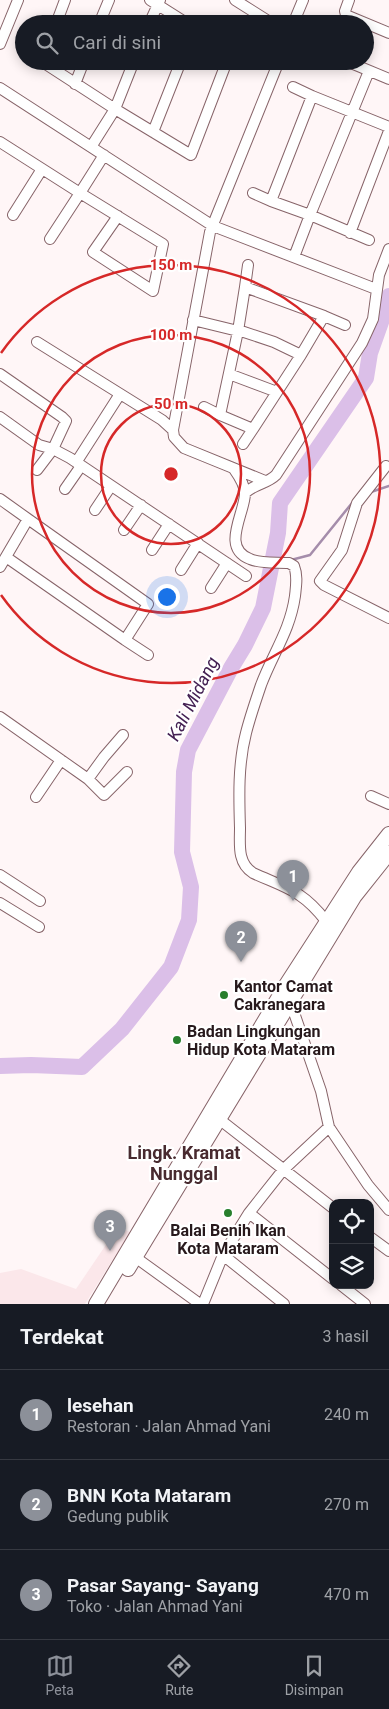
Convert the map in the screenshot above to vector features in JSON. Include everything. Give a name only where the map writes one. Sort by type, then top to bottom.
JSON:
[{"type":"highway","points":[[96,1304],[218,1119],[290,1001],[326,921],[358,872],[389,834]]},
{"type":"highway","points":[[106,1304],[135,1257],[144,1233],[301,973],[354,897],[389,853]]},
{"type":"street","points":[[0,44],[18,0]]},
{"type":"street","points":[[59,15],[65,0]]},
{"type":"street","points":[[103,15],[109,0]]},
{"type":"street","points":[[235,0],[259,15]]},
{"type":"street","points":[[297,15],[303,0]]},
{"type":"street","points":[[346,15],[345,11],[349,0]]},
{"type":"street","points":[[152,15],[156,2],[175,15]]},
{"type":"street","points":[[374,27],[389,33]]},
{"type":"street","points":[[54,70],[115,110],[191,155],[224,70]]},
{"type":"street","points":[[75,84],[80,70]]},
{"type":"street","points":[[91,147],[115,110],[131,70]]},
{"type":"street","points":[[153,132],[177,70]]},
{"type":"street","points":[[265,481],[184,448],[174,437],[173,430],[193,320],[213,226],[275,70]]},
{"type":"street","points":[[294,257],[369,71],[389,79]]},
{"type":"street","points":[[293,87],[389,129],[350,233]]},
{"type":"street","points":[[0,88],[213,226],[376,289]]},
{"type":"street","points":[[271,200],[312,96]]},
{"type":"street","points":[[2,147],[42,169],[80,193],[118,216],[163,244],[153,291],[93,252],[118,216]]},
{"type":"street","points":[[50,239],[104,156]]},
{"type":"street","points":[[13,215],[42,169]]},
{"type":"street","points":[[253,193],[370,240]]},
{"type":"street","points":[[245,493],[254,485],[276,475],[362,343],[372,319],[376,304],[379,274],[389,249]]},
{"type":"street","points":[[220,415],[238,331],[248,265]]},
{"type":"street","points":[[245,287],[345,325]]},
{"type":"street","points":[[244,444],[302,355],[324,316]]},
{"type":"street","points":[[193,320],[256,335],[302,355]]},
{"type":"street","points":[[37,342],[162,420],[173,430]]},
{"type":"street","points":[[0,374],[66,421],[53,449],[37,470]]},
{"type":"street","points":[[229,374],[277,392]]},
{"type":"street","points":[[65,489],[120,394]]},
{"type":"street","points":[[204,407],[253,428]]},
{"type":"street","points":[[0,418],[39,445],[53,449],[80,462],[111,486],[246,576]]},
{"type":"street","points":[[386,466],[357,503],[342,550],[320,581],[324,585],[389,618]]},
{"type":"street","points":[[234,469],[240,476],[245,493],[235,545],[244,556],[256,560],[288,563],[294,566],[296,579],[290,624],[262,684],[246,733],[240,767],[240,851],[246,869],[299,893],[315,906],[326,921]]},
{"type":"street","points":[[95,510],[111,486]]},
{"type":"street","points":[[0,499],[148,604],[125,640]]},
{"type":"street","points":[[124,530],[140,505]]},
{"type":"street","points":[[0,567],[28,519]]},
{"type":"street","points":[[152,550],[169,524]]},
{"type":"street","points":[[180,570],[198,543]]},
{"type":"street","points":[[6,558],[148,655]]},
{"type":"street","points":[[211,588],[228,563]]},
{"type":"street","points":[[0,717],[88,779],[105,795],[127,772]]},
{"type":"street","points":[[88,779],[123,736]]},
{"type":"street","points":[[36,797],[61,760]]},
{"type":"street","points":[[371,796],[389,804]]},
{"type":"street","points":[[0,875],[40,901]]},
{"type":"street","points":[[0,903],[39,927]]},
{"type":"street","points":[[290,1001],[321,1091],[329,1127],[368,1185],[389,1210]]},
{"type":"street","points":[[218,1119],[329,1205]]},
{"type":"street","points":[[135,1257],[202,1304],[223,1255],[249,1213],[283,1170],[329,1127]]},
{"type":"street","points":[[249,1213],[329,1276]]},
{"type":"street","points":[[374,1239],[389,1251]]},
{"type":"street","points":[[223,1255],[284,1304]]},
{"type":"street","points":[[346,1289],[365,1304]]},
{"type":"shaded area","points":[[118,1227],[130,1232],[85,1304],[0,1304],[0,1273],[21,1269],[76,1289]]},
{"type":"waterway","name":"Kali Midang","points":[[0,1066],[82,1067],[122,1029],[171,967],[189,920],[191,887],[182,852],[184,772],[188,750],[263,608],[278,533],[280,503],[366,378],[370,353],[389,296]]},
{"type":"waterway","points":[[371,492],[389,486]]},
{"type":"waterway","points":[[291,560],[310,555],[352,503]]},
{"type":"place","name":"lesehan","points":[[293,901]]},
{"type":"place","name":"BNN Kota Mataram","points":[[241,962]]},
{"type":"place","name":"Kantor Camat Cakranegara","points":[[224,995]]},
{"type":"place","name":"Badan Lingkungan Hidup Kota Mataram","points":[[177,1040]]},
{"type":"place","name":"Balai Benih Ikan Kota Mataram","points":[[228,1213]]},
{"type":"place","name":"Pasar Sayang- Sayang","points":[[110,1251]]},
{"type":"district","name":"Lingk. Kramat Nunggal","points":[[184,1163]]}]
